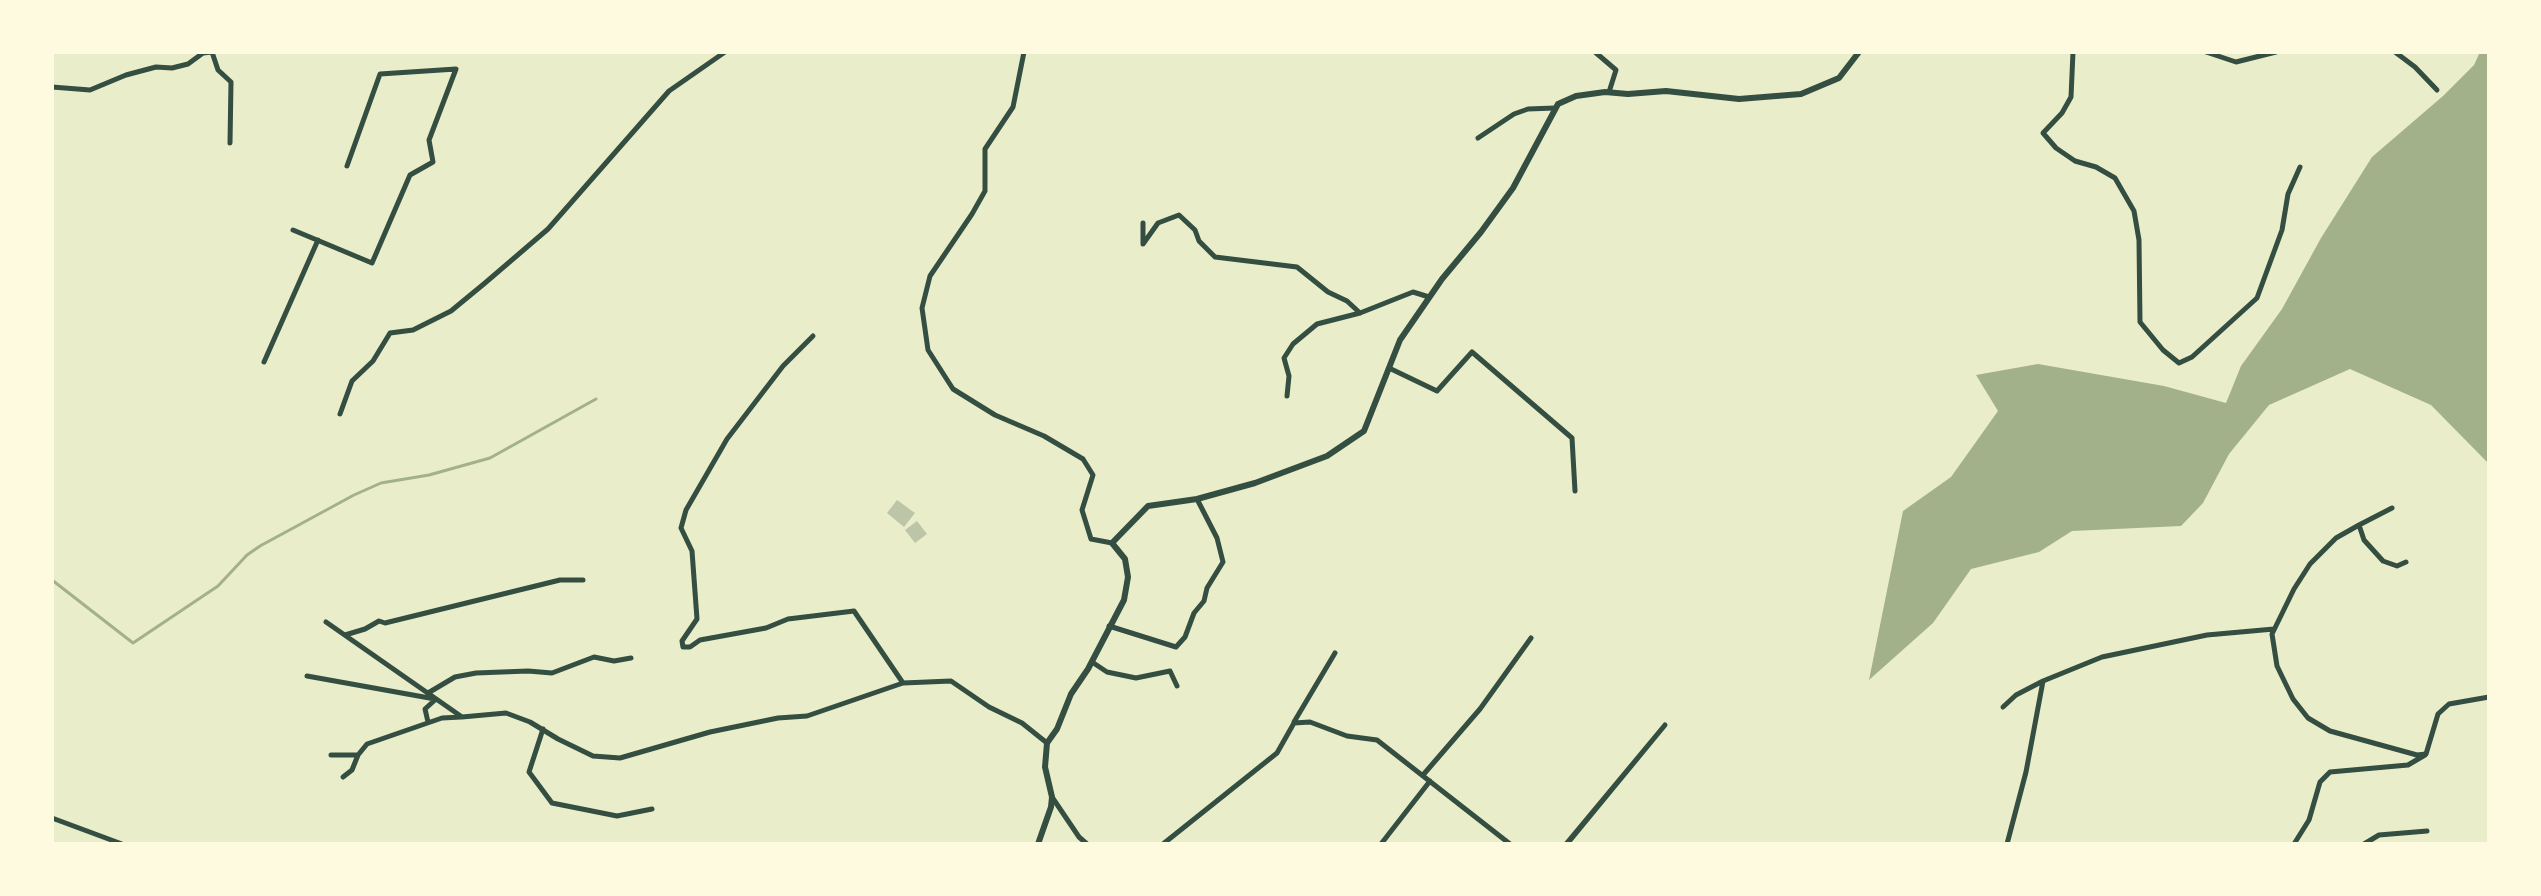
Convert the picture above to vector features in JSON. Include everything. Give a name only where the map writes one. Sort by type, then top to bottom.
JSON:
[{"type":"street","points":[[52,87],[90,90],[141,71],[188,64],[203,53],[212,52],[218,70],[231,82],[230,143]]},
{"type":"street","points":[[340,414],[352,381],[373,361],[390,333],[413,330],[451,311],[485,283],[548,229],[669,91],[725,52]]},
{"type":"street","points":[[1024,52],[1013,107],[985,149],[985,191],[930,276],[922,308],[928,350],[953,389],[995,415],[1044,436],[1083,459],[1093,475],[1082,510],[1091,539],[1112,543],[1125,559],[1128,577],[1124,600],[1047,743],[1045,767],[1052,797],[1038,844]]},
{"type":"street","points":[[1595,52],[1616,70],[1609,92]]},
{"type":"street","points":[[1478,138],[1514,114],[1528,109],[1555,108],[1576,96],[1666,91],[1739,99],[1801,94],[1839,78],[1859,52]]},
{"type":"street","points":[[2073,52],[2071,97],[2062,113],[2043,133],[2056,148],[2075,161],[2096,167],[2115,178],[2134,211],[2139,240],[2140,322],[2163,350],[2179,363],[2202,349],[2257,298],[2282,230],[2288,194],[2300,167]]},
{"type":"street","points":[[2206,52],[2236,62],[2276,52]]},
{"type":"street","points":[[2395,52],[2437,90]]},
{"type":"street","points":[[293,230],[372,263],[410,175],[433,162],[429,140],[456,69],[380,74],[347,166]]},
{"type":"street","points":[[1112,543],[1148,506],[1197,499],[1255,483],[1343,447],[1364,431],[1400,340],[1513,188],[1555,108]]},
{"type":"street","points":[[1143,223],[1143,244],[1158,223],[1179,215],[1215,257],[1297,267],[1360,313]]},
{"type":"street","points":[[264,362],[318,240]]},
{"type":"street","points":[[1287,396],[1289,376],[1284,358],[1293,344],[1317,324],[1360,313],[1413,292],[1429,297]]},
{"type":"street","points":[[813,336],[783,366],[734,429],[686,510],[681,528],[692,551],[697,619],[682,641],[683,647],[690,647],[700,640],[766,628],[788,619],[854,611],[903,683]]},
{"type":"street","points":[[1389,368],[1437,391],[1472,352],[1572,438],[1575,491]]},
{"type":"street","points":[[1109,626],[1176,647],[1185,637],[1194,613],[1204,601],[1207,588],[1223,562],[1217,538],[1197,499]]},
{"type":"street","points":[[2392,508],[2336,538],[2310,564],[2274,629],[2273,647],[2277,666],[2293,699],[2308,718],[2330,731],[2349,737],[2405,753],[2426,754]]},
{"type":"street","points":[[2359,525],[2364,540],[2383,561],[2397,566],[2406,562]]},
{"type":"street","points":[[345,635],[379,621],[385,623],[560,580],[583,580]]},
{"type":"street","points":[[326,622],[462,717]]},
{"type":"street","points":[[2003,707],[2016,695],[2043,681],[2102,657],[2207,635],[2274,629]]},
{"type":"street","points":[[1423,775],[1480,709],[1531,638]]},
{"type":"street","points":[[1163,844],[1277,753],[1335,653]]},
{"type":"street","points":[[428,693],[455,677],[476,673],[552,673],[594,657],[614,661],[631,658]]},
{"type":"street","points":[[1092,662],[1107,672],[1136,678],[1170,671],[1177,686]]},
{"type":"street","points":[[307,676],[436,699]]},
{"type":"street","points":[[343,777],[352,770],[367,744],[442,718],[506,713],[593,756],[620,758],[710,732],[778,718],[807,716],[903,683],[951,681],[989,707],[1022,723],[1047,743]]},
{"type":"street","points":[[2007,844],[2026,772],[2043,681]]},
{"type":"street","points":[[2294,844],[2309,820],[2320,782],[2330,772],[2408,765],[2426,754],[2438,714],[2449,704],[2489,697]]},
{"type":"street","points":[[428,722],[425,709],[436,699]]},
{"type":"street","points":[[1294,723],[1310,722],[1347,736],[1377,740],[1510,844]]},
{"type":"street","points":[[1567,844],[1664,724],[1567,844]]},
{"type":"street","points":[[543,729],[529,772],[552,803],[617,816],[652,809]]},
{"type":"street","points":[[331,755],[358,755]]},
{"type":"street","points":[[1381,844],[1430,781]]},
{"type":"street","points":[[1052,797],[1087,844]]},
{"type":"street","points":[[52,818],[122,844]]},
{"type":"street","points":[[2364,844],[2379,835],[2427,831]]},
{"type":"shaded area","points":[[2480,52],[2489,52],[2488,463],[2431,405],[2350,369],[2269,405],[2229,454],[2203,503],[2181,526],[2072,531],[2039,552],[1971,569],[1933,623],[1869,680],[1903,511],[1951,477],[1998,411],[1976,375],[2038,364],[2164,386],[2226,403],[2241,366],[2282,309],[2321,238],[2372,157],[2443,96],[2474,65]]},
{"type":"building","points":[[897,500],[915,513],[904,527],[887,513]]},
{"type":"building","points":[[917,521],[927,534],[915,543],[905,530]]},
{"type":"waterway","points":[[52,580],[133,643],[218,586],[247,555],[260,546],[354,495],[381,483],[429,475],[490,458],[596,399]]}]
